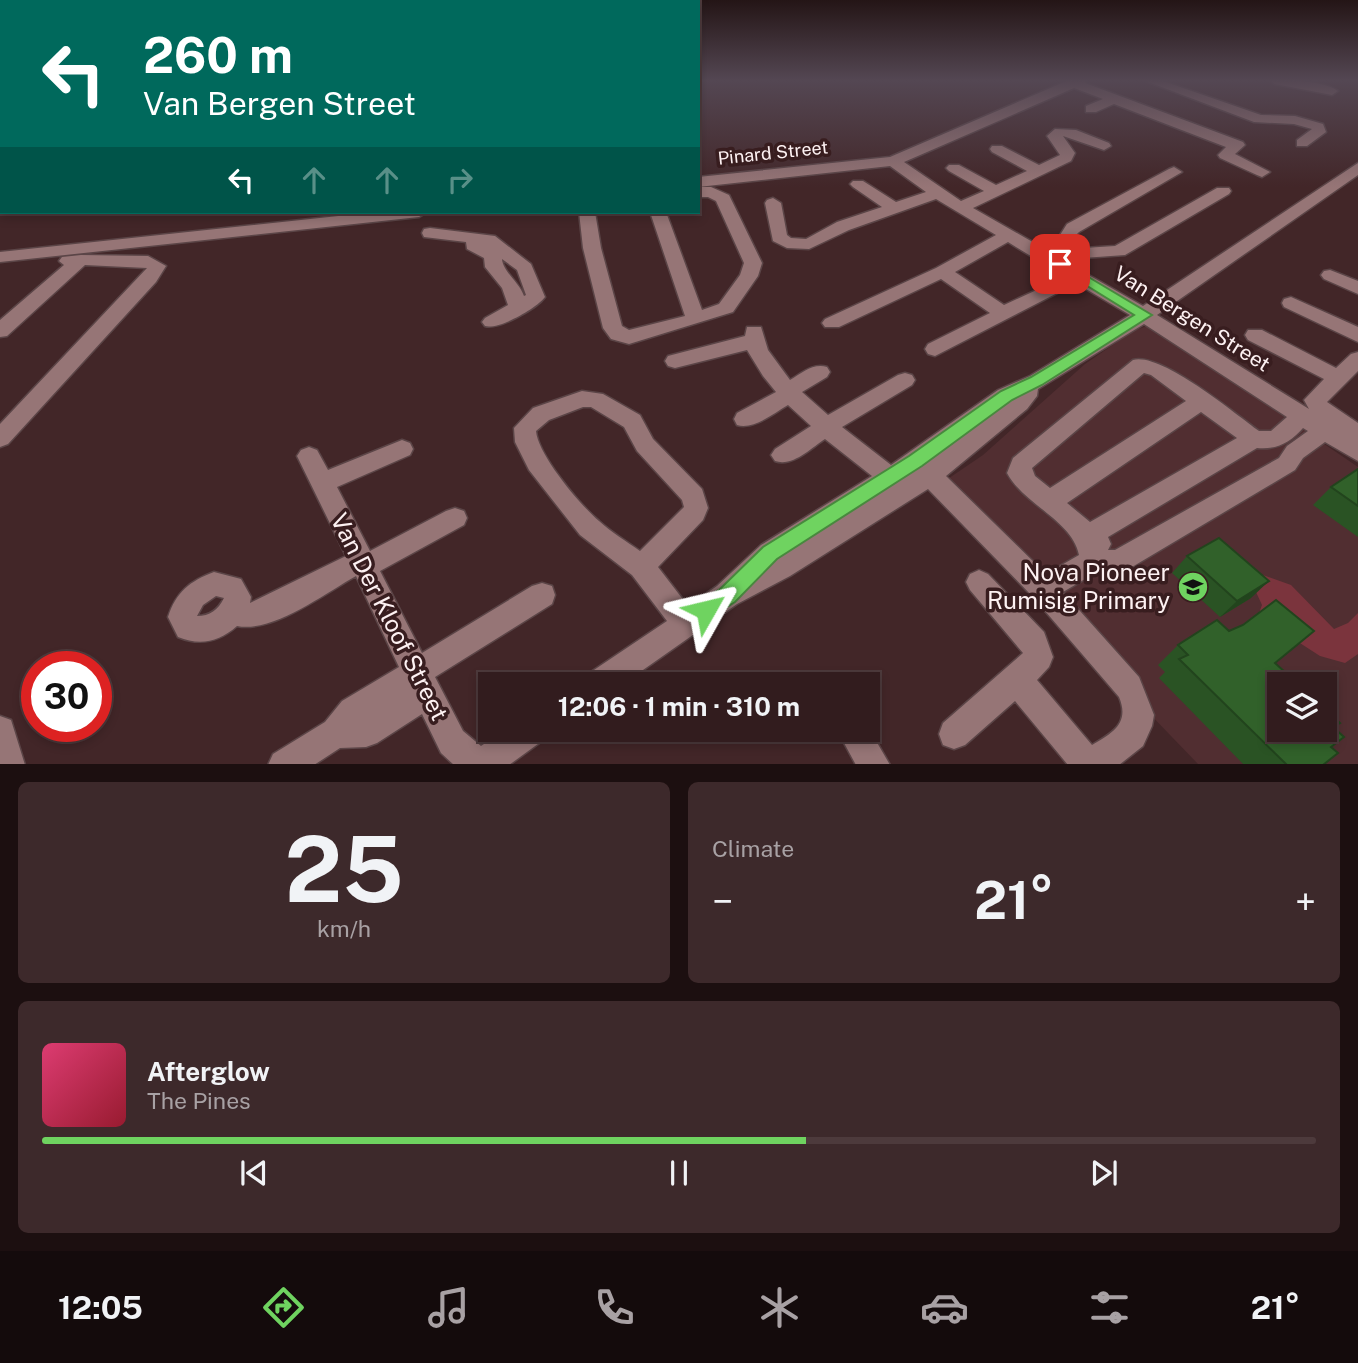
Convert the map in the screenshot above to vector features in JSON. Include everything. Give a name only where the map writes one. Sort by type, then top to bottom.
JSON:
[{"type":"street","name":"Pinard Street","points":[[700,182],[893,161],[997,116]]},
{"type":"street","points":[[1157,116],[1241,143],[1226,155],[1262,172]]},
{"type":"street","points":[[1250,116],[1259,119],[1295,120],[1318,127],[1319,132],[1302,143]]},
{"type":"street","points":[[1150,132],[1174,122]]},
{"type":"street","points":[[961,207],[1066,158],[1068,153],[1054,136],[1060,132],[1071,133],[1104,146]]},
{"type":"street","points":[[997,149],[1039,171]]},
{"type":"street","name":"Van Bergen Street","points":[[893,161],[937,193],[1009,235],[1063,273],[1144,315],[1358,452]]},
{"type":"street","points":[[954,168],[996,191]]},
{"type":"street","points":[[616,672],[727,595],[781,568],[1019,403],[1037,381],[1144,315],[1358,168]]},
{"type":"street","points":[[1079,253],[1068,234],[1073,228],[1174,172]]},
{"type":"street","points":[[858,184],[895,208]]},
{"type":"street","points":[[935,349],[1004,314],[1063,273],[1079,253],[1119,251],[1223,191]]},
{"type":"street","points":[[587,214],[592,248],[615,331],[629,337],[726,308],[749,276],[753,263],[723,198],[711,192],[700,192]]},
{"type":"street","points":[[773,203],[779,237],[787,243],[802,245],[816,241],[844,226],[937,193]]},
{"type":"street","points":[[0,257],[400,214]]},
{"type":"street","points":[[431,214],[430,233],[433,242],[475,245],[525,268],[537,294],[535,299],[492,323]]},
{"type":"street","points":[[659,214],[696,318]]},
{"type":"street","points":[[832,323],[942,272],[1009,235]]},
{"type":"street","points":[[0,331],[81,260]]},
{"type":"street","points":[[0,268],[81,260],[156,263],[150,278],[65,365],[0,438]]},
{"type":"street","points":[[942,272],[1004,314]]},
{"type":"street","points":[[1330,275],[1358,288]]},
{"type":"street","points":[[1291,303],[1358,335]]},
{"type":"street","points":[[1255,335],[1351,369],[1315,400],[1316,405],[1358,434]]},
{"type":"street","points":[[675,361],[753,337],[762,364],[789,392],[899,484]]},
{"type":"street","points":[[1100,553],[1019,473],[1021,464],[1140,365],[1158,370],[1254,439],[1271,441],[1280,438],[1302,415]]},
{"type":"street","points":[[745,419],[820,372]]},
{"type":"street","points":[[783,454],[871,398],[905,380]]},
{"type":"street","points":[[641,567],[694,513],[696,508],[693,496],[645,445],[628,417],[595,400],[582,399],[534,419],[525,428],[524,435],[537,464],[577,509],[589,528],[641,567],[664,593],[685,625]]},
{"type":"street","points":[[1050,501],[1201,402]]},
{"type":"street","points":[[1100,553],[1287,464],[1295,452],[1325,430]]},
{"type":"street","points":[[1042,589],[1059,582],[1100,553],[1254,439]]},
{"type":"street","points":[[322,483],[402,449]]},
{"type":"street","name":"Van Der Kloof Street","points":[[309,456],[452,742],[482,764]]},
{"type":"street","points":[[923,468],[1042,589],[1129,687],[1137,701],[1139,725],[1132,737],[1091,764]]},
{"type":"street","points":[[232,613],[250,616],[265,612],[455,518]]},
{"type":"street","points":[[954,734],[1036,663],[1038,649],[1034,641],[979,582]]},
{"type":"street","points":[[286,764],[337,733],[366,732],[423,684],[542,596]]},
{"type":"street","points":[[1017,680],[1088,764]]},
{"type":"street","points":[[0,731],[9,764]]},
{"type":"street","points":[[482,764],[514,742]]},
{"type":"street","points":[[860,742],[873,764]]},
{"type":"shaded area","name":"Nova Pioneer Rumisig Primary","points":[[1150,325],[1358,467],[1358,764],[1198,764],[933,489],[983,455],[1085,364],[1133,331]]},
{"type":"shaded area","points":[[1263,575],[1291,585],[1334,629],[1348,623],[1358,613],[1358,654],[1345,663],[1320,656],[1258,616],[1262,605],[1245,579]]},
{"type":"building","points":[[1358,469],[1358,506],[1331,487]]},
{"type":"building","points":[[1219,538],[1269,581],[1237,601],[1187,556]]},
{"type":"building","points":[[1276,600],[1314,631],[1275,663],[1285,672],[1267,672],[1267,742],[1337,742],[1337,731],[1344,737],[1331,747],[1338,753],[1324,764],[1286,764],[1179,659],[1188,655],[1178,645],[1217,620],[1229,631],[1243,625]]},
{"type":"place","name":"Nova Pioneer Rumisig Primary","points":[[1193,587]]},
{"type":"route","points":[[706,610],[727,595],[770,553],[916,461],[1006,396],[1037,381],[1144,315],[1060,264]]}]
